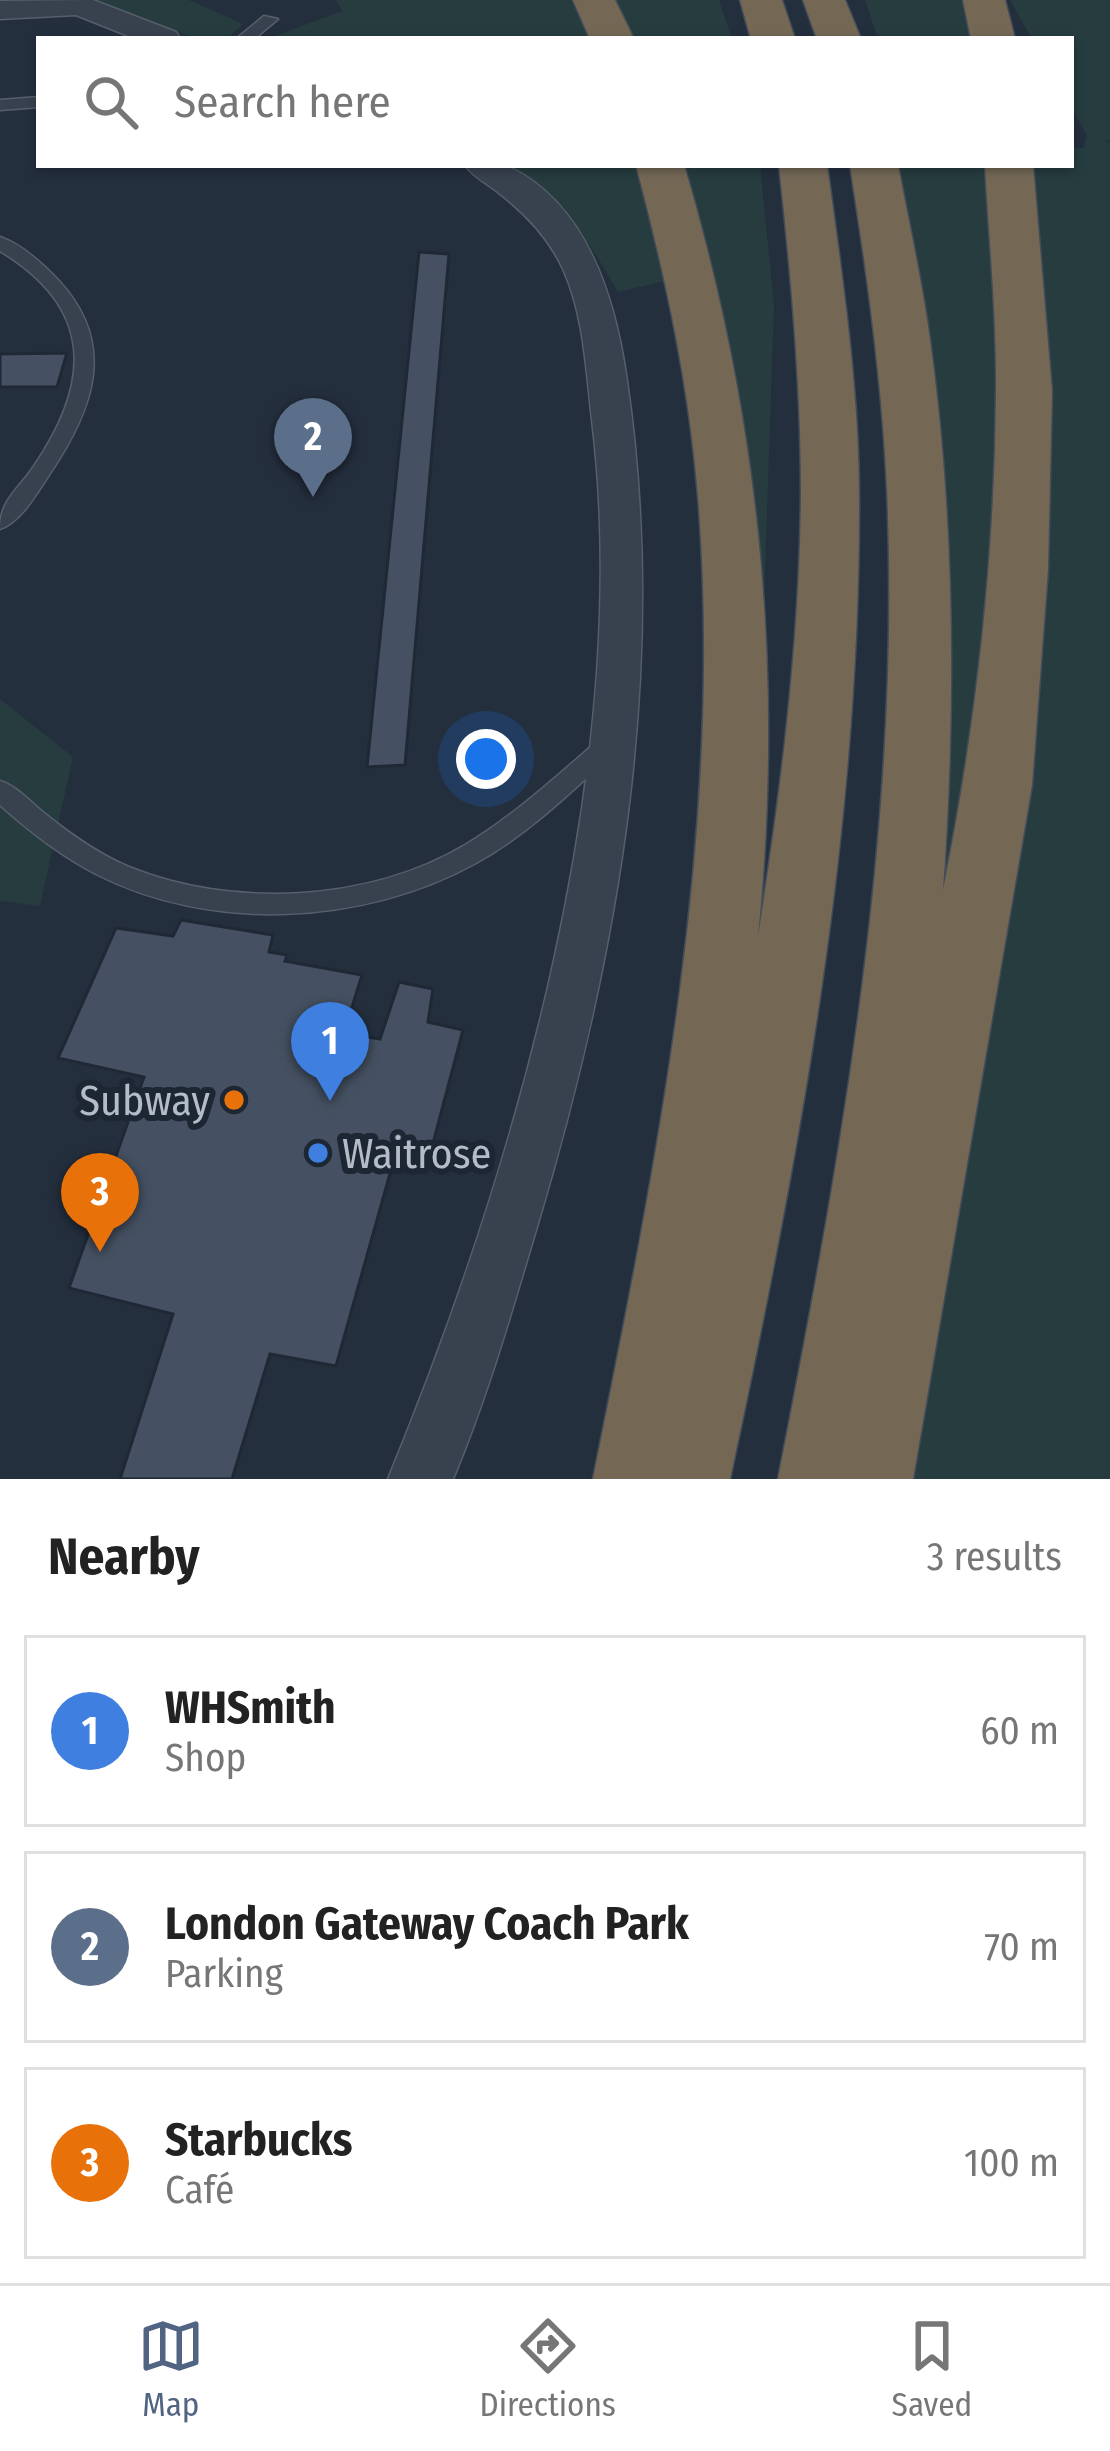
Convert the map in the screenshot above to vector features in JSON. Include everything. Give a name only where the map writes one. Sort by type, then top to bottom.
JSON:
[{"type":"highway","points":[[593,0],[611,36]]},
{"type":"highway","points":[[760,0],[772,36]]},
{"type":"highway","points":[[824,0],[837,36]]},
{"type":"highway","points":[[984,0],[992,36]]},
{"type":"highway","points":[[638,1479],[698,1136],[730,824],[735,692],[729,543],[708,363],[661,168]]},
{"type":"highway","points":[[685,1479],[772,1069],[812,787],[831,465],[822,299],[802,168]]},
{"type":"highway","points":[[823,1479],[886,1091],[914,781],[917,471],[900,300],[875,168]]},
{"type":"highway","points":[[868,1479],[998,784],[1018,568],[1024,391],[1010,168]]},
{"type":"street","points":[[0,10],[70,3],[157,36]]},
{"type":"street","points":[[420,1479],[522,1186],[577,956],[612,741],[625,572],[615,413],[592,298],[580,265],[557,230],[526,197],[486,168]]},
{"type":"lane","points":[[248,36],[270,19]]},
{"type":"lane","points":[[0,105],[36,102]]},
{"type":"lane","points":[[0,243],[36,268],[73,313],[83,333],[86,358],[61,441],[0,522]]},
{"type":"lane","points":[[0,790],[33,820],[116,873],[176,892],[242,902],[318,899],[406,884],[453,863],[494,839],[612,741]]},
{"type":"green space","points":[[94,0],[189,0],[243,24],[230,36],[188,36]]},
{"type":"green space","points":[[336,0],[575,0],[588,36],[275,36],[342,11]]},
{"type":"green space","points":[[614,0],[719,0],[731,36],[631,36]]},
{"type":"green space","points":[[865,0],[964,0],[971,36],[877,36]]},
{"type":"green space","points":[[1010,0],[1110,0],[1110,141],[1102,140],[1110,143],[1110,1479],[813,1479],[905,1030],[902,375],[861,168],[1074,168],[1074,148],[1084,148],[1087,135],[1074,112],[1074,36],[1030,36]]},
{"type":"green space","points":[[515,168],[635,168],[669,280],[618,292],[596,254],[545,193]]},
{"type":"green space","points":[[684,168],[760,168],[774,304],[762,665],[700,215]]},
{"type":"green space","points":[[0,699],[73,757],[40,906],[0,901]]},
{"type":"building","points":[[419,252],[449,254],[405,765],[367,767]]},
{"type":"building","points":[[67,353],[57,387],[0,387],[0,354]]},
{"type":"building","points":[[181,920],[273,935],[269,952],[287,955],[285,961],[362,975],[344,1033],[380,1039],[399,982],[433,989],[428,1022],[463,1030],[431,1151],[398,1145],[336,1366],[270,1354],[232,1479],[120,1479],[173,1314],[69,1288],[144,1077],[58,1058],[116,928],[173,936]]},
{"type":"place","name":"London Gateway Coach Park","points":[[313,497]]},
{"type":"place","name":"Subway","points":[[234,1100]]},
{"type":"place","name":"WHSmith","points":[[330,1101]]},
{"type":"place","name":"Waitrose","points":[[318,1153]]},
{"type":"place","name":"Starbucks","points":[[100,1252]]}]
